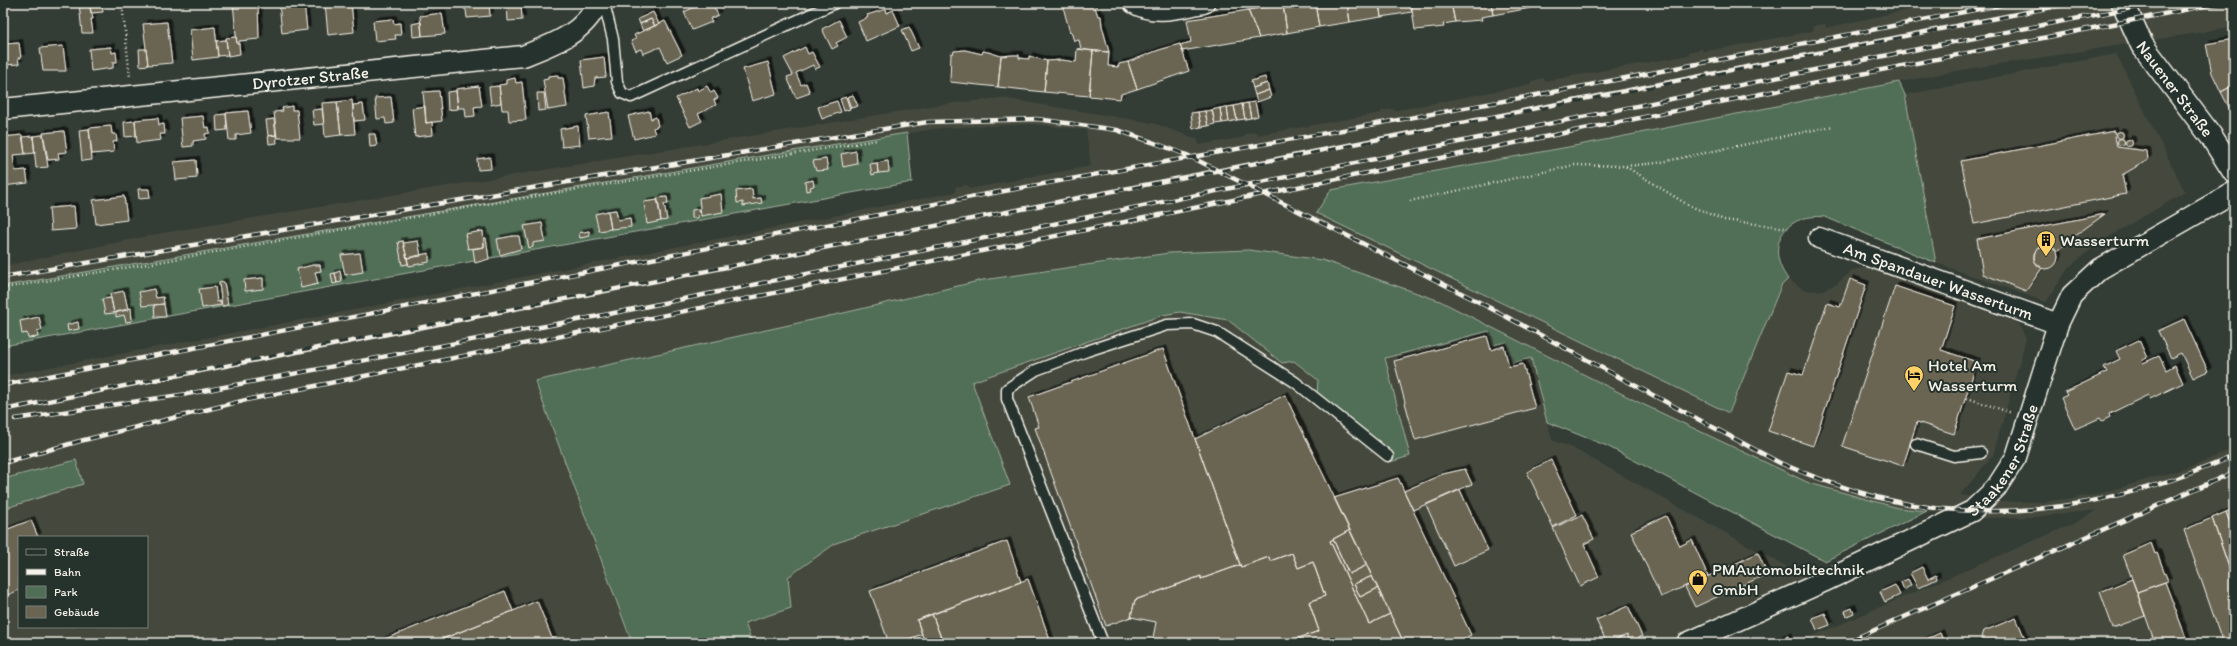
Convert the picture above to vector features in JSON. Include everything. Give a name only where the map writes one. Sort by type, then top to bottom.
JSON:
[{"type":"street","name":"Dyrotzer Straße","points":[[3,110],[131,95],[523,56],[551,45],[576,32],[592,15],[598,3]]},
{"type":"street","points":[[1134,3],[1144,9],[1164,10],[1204,3]]},
{"type":"street","name":"Nauener Straße","points":[[2123,3],[2142,45],[2211,136],[2234,172]]},
{"type":"street","name":"Staakener Straße","points":[[1687,643],[1823,582],[1972,511],[1996,488],[2016,458],[2058,324],[2072,295],[2100,269],[2234,192]]},
{"type":"street","name":"Am Spandauer Wasserturm","points":[[1819,238],[2058,324]]},
{"type":"lane","points":[[604,3],[613,39],[617,82],[622,93],[631,97],[835,3]]},
{"type":"lane","points":[[1103,643],[1007,399],[1007,389],[1016,383],[1036,370],[1167,324],[1193,324],[1217,332],[1295,382],[1388,456]]},
{"type":"lane","points":[[1916,444],[1954,456],[1981,453]]},
{"type":"path","points":[[122,3],[131,95]]},
{"type":"path","points":[[1410,201],[1575,165],[1625,166],[1657,163],[1833,126]]},
{"type":"path","points":[[3,288],[482,205],[877,140]]},
{"type":"path","points":[[1625,166],[1688,205],[1724,220],[1788,228]]},
{"type":"path","points":[[1967,398],[2029,419]]},
{"type":"shaded area","points":[[1925,3],[2234,3],[2234,26],[1955,71],[1574,146],[1331,190],[1317,213],[1729,413],[1781,286],[1788,279],[1803,289],[1812,291],[1823,290],[1837,284],[1853,270],[1872,266],[2019,324],[2026,339],[1993,455],[1960,495],[2002,502],[2043,502],[2095,495],[2197,465],[2234,448],[2234,643],[1797,643],[2075,523],[2097,510],[2033,517],[1983,518],[1898,508],[1809,483],[1636,401],[1440,301],[1249,250],[1169,253],[983,280],[848,312],[535,381],[632,643],[3,643],[3,509],[83,484],[76,460],[3,479],[3,376],[359,309],[956,192],[955,187],[968,185],[969,189],[1091,166],[1086,130],[1032,124],[940,128],[343,227],[3,286],[3,266],[163,233],[938,105],[1001,98],[1153,123],[1197,139],[1200,145],[1245,137],[1245,134],[1257,132],[1258,135],[1381,113],[1381,111],[1393,109],[1394,111],[1532,84],[1532,81],[1544,78],[1545,81],[1690,55],[1689,52],[1702,49],[1703,52],[1813,31],[1813,26],[1825,24],[1826,28],[1925,6]]},
{"type":"shaded area","points":[[2116,54],[2185,192],[2100,242],[2069,267],[2046,302],[1936,263],[1905,95]]},
{"type":"shaded area","points":[[1180,312],[1228,320],[1282,363],[1294,361],[1318,380],[1390,462],[1410,456],[1385,358],[1490,331],[1530,358],[1552,440],[1574,449],[1829,590],[1714,643],[752,643],[745,623],[791,608],[788,577],[836,543],[1010,485],[971,382],[1164,315]]},
{"type":"green space","points":[[1899,82],[1905,95],[1936,263],[1825,217],[1811,217],[1799,220],[1790,226],[1782,234],[1778,244],[1778,255],[1781,267],[1788,279],[1781,286],[1729,413],[1316,213],[1331,190],[1574,146]]},
{"type":"green space","points":[[907,133],[912,182],[3,346],[3,286],[792,151]]},
{"type":"green space","points":[[1249,250],[1322,260],[1440,301],[1636,401],[1809,483],[1898,508],[1927,511],[1825,561],[1607,446],[1547,422],[1531,358],[1512,363],[1507,342],[1493,345],[1489,331],[1385,358],[1410,456],[1390,462],[1317,394],[1318,380],[1294,361],[1282,363],[1228,320],[1180,312],[1163,315],[972,382],[1010,485],[836,543],[788,577],[791,608],[745,623],[752,643],[632,643],[535,381],[848,312],[983,280],[1169,253]]},
{"type":"green space","points":[[76,460],[83,484],[3,509],[3,479]]},
{"type":"building","points":[[79,3],[89,3],[93,19],[91,19],[93,33],[82,33]]},
{"type":"building","points":[[89,3],[102,3],[103,12],[91,13]]},
{"type":"building","points":[[233,3],[258,3],[259,39],[239,41],[239,44],[237,44]]},
{"type":"building","points":[[279,3],[304,3],[307,30],[282,33]]},
{"type":"building","points":[[325,3],[351,3],[354,32],[328,35]]},
{"type":"building","points":[[464,3],[489,3],[490,16],[467,18],[466,10],[463,8]]},
{"type":"building","points":[[507,3],[521,3],[522,20],[508,21]]},
{"type":"building","points":[[703,3],[712,3],[718,15],[710,19],[712,22],[692,30],[684,12]]},
{"type":"building","points":[[740,3],[752,3],[742,7]]},
{"type":"building","points":[[1062,3],[1096,3],[1098,6],[1095,7],[1098,16],[1101,16],[1109,52],[1077,49],[1081,49],[1079,40],[1074,41],[1071,32],[1070,33]]},
{"type":"building","points":[[1315,3],[1319,27],[1287,33],[1283,4]]},
{"type":"building","points":[[1315,3],[1347,3],[1350,22],[1319,27]]},
{"type":"building","points":[[1347,3],[1379,3],[1381,17],[1350,22]]},
{"type":"building","points":[[1379,3],[1411,3],[1412,12],[1381,17]]},
{"type":"building","points":[[1411,3],[1451,3],[1455,22],[1443,24],[1444,27],[1415,30]]},
{"type":"building","points":[[1451,3],[1491,3],[1493,15],[1481,17],[1482,20],[1455,22]]},
{"type":"building","points":[[1491,3],[1524,3],[1525,9],[1493,15]]},
{"type":"building","points":[[1524,3],[1556,3],[1525,9]]},
{"type":"building","points":[[1283,4],[1287,33],[1259,38],[1248,10]]},
{"type":"building","points":[[886,9],[887,13],[893,10],[900,26],[866,41],[858,22],[868,17],[867,15]]},
{"type":"building","points":[[1248,10],[1259,38],[1182,51],[1180,45],[1191,42],[1187,20]]},
{"type":"building","points":[[653,12],[659,24],[655,26],[651,19],[640,24],[638,19]]},
{"type":"building","points":[[442,13],[445,34],[422,36],[420,16]]},
{"type":"building","points":[[393,19],[394,24],[400,23],[401,35],[395,35],[396,39],[375,41],[373,21]]},
{"type":"building","points":[[651,19],[655,26],[643,31],[640,24]]},
{"type":"building","points":[[839,20],[847,37],[836,43],[838,46],[832,49],[822,29]]},
{"type":"building","points":[[665,21],[682,55],[667,62],[660,47],[643,54],[641,49],[636,51],[631,41],[636,39],[634,35]]},
{"type":"building","points":[[167,22],[172,63],[148,65],[143,24]]},
{"type":"building","points":[[421,22],[422,36],[413,37],[412,24]]},
{"type":"building","points":[[215,27],[218,57],[193,60],[190,30]]},
{"type":"building","points":[[909,27],[919,48],[911,51],[902,30]]},
{"type":"building","points":[[236,37],[237,44],[239,44],[240,54],[228,56],[226,38]]},
{"type":"building","points":[[2234,39],[2234,85],[2221,92],[2212,73],[2206,44]]},
{"type":"building","points":[[226,40],[228,55],[218,56],[216,41]]},
{"type":"building","points":[[19,43],[21,58],[18,58],[19,64],[3,65],[3,44]]},
{"type":"building","points":[[1180,44],[1189,71],[1137,89],[1128,62]]},
{"type":"building","points":[[63,46],[66,71],[43,71],[40,48]]},
{"type":"building","points":[[111,47],[112,53],[116,52],[117,62],[113,62],[113,68],[91,71],[89,49]]},
{"type":"building","points":[[805,47],[808,54],[812,52],[820,67],[815,69],[813,65],[796,73],[801,85],[806,83],[810,93],[796,98],[787,77],[793,75],[784,58]]},
{"type":"building","points":[[139,49],[146,49],[148,65],[140,66]]},
{"type":"building","points":[[1077,49],[1093,51],[1089,96],[1044,92],[1047,61],[1062,60],[1076,62]]},
{"type":"building","points":[[965,50],[982,54],[983,51],[1001,56],[998,87],[950,82],[951,53],[953,54],[954,51]]},
{"type":"building","points":[[1093,51],[1109,52],[1108,66],[1118,67],[1119,64],[1128,62],[1137,89],[1121,94],[1120,99],[1089,96]]},
{"type":"building","points":[[1019,55],[1019,58],[1029,59],[1029,56],[1047,61],[1044,92],[998,87],[1001,56]]},
{"type":"building","points":[[604,57],[606,77],[595,78],[594,86],[584,88],[581,60]]},
{"type":"building","points":[[768,62],[776,94],[752,101],[743,69]]},
{"type":"building","points":[[558,75],[558,78],[563,78],[567,107],[548,110],[543,80],[548,79],[548,76]]},
{"type":"building","points":[[1265,77],[1267,83],[1253,88],[1251,81]]},
{"type":"building","points":[[515,78],[516,83],[522,82],[526,120],[509,121],[508,110],[502,110],[499,85],[506,84],[506,80]]},
{"type":"building","points":[[1267,83],[1269,90],[1255,95],[1253,88]]},
{"type":"building","points":[[2234,85],[2234,117],[2221,92]]},
{"type":"building","points":[[479,86],[482,106],[474,107],[475,116],[466,117],[465,108],[458,108],[456,89]]},
{"type":"building","points":[[499,86],[501,103],[491,105],[489,87]]},
{"type":"building","points":[[707,86],[711,93],[714,91],[718,98],[714,100],[716,105],[698,114],[702,121],[690,127],[676,98],[697,88],[698,91]]},
{"type":"building","points":[[1269,90],[1271,97],[1257,102],[1255,95]]},
{"type":"building","points":[[439,91],[442,121],[426,123],[423,92]]},
{"type":"building","points":[[456,91],[458,109],[448,110],[447,92]]},
{"type":"building","points":[[537,93],[544,93],[546,110],[538,111]]},
{"type":"building","points":[[853,95],[858,106],[851,108],[847,97]]},
{"type":"building","points":[[391,97],[394,123],[386,124],[385,118],[377,119],[375,98]]},
{"type":"building","points":[[846,97],[850,109],[844,111],[840,99]]},
{"type":"building","points":[[352,100],[355,134],[341,135],[337,102]]},
{"type":"building","points":[[837,101],[841,112],[822,119],[818,107]]},
{"type":"building","points":[[337,102],[341,135],[325,137],[322,103]]},
{"type":"building","points":[[1255,102],[1258,116],[1251,118],[1248,103]]},
{"type":"building","points":[[1248,103],[1251,118],[1245,119],[1242,104]]},
{"type":"building","points":[[363,104],[365,120],[354,121],[353,105]]},
{"type":"building","points":[[1242,104],[1245,119],[1237,120],[1234,106]]},
{"type":"building","points":[[292,106],[292,110],[297,110],[300,138],[277,138],[274,112],[283,111],[282,108]]},
{"type":"building","points":[[425,106],[426,123],[432,122],[433,135],[415,137],[412,108]]},
{"type":"building","points":[[1234,106],[1237,120],[1229,122],[1227,107]]},
{"type":"building","points":[[1227,107],[1229,122],[1222,123],[1220,108]]},
{"type":"building","points":[[1220,108],[1222,123],[1215,124],[1212,110]]},
{"type":"building","points":[[322,109],[324,124],[314,125],[312,110]]},
{"type":"building","points":[[1212,110],[1215,124],[1208,126],[1205,111]]},
{"type":"building","points":[[248,111],[251,133],[236,135],[236,140],[229,140],[226,113]]},
{"type":"building","points":[[649,111],[651,119],[656,117],[658,126],[653,128],[655,134],[634,139],[628,116]]},
{"type":"building","points":[[1205,111],[1208,126],[1201,127],[1198,112]]},
{"type":"building","points":[[609,112],[612,136],[589,138],[586,116]]},
{"type":"building","points":[[1198,112],[1201,127],[1193,129],[1191,113]]},
{"type":"building","points":[[226,114],[227,130],[217,131],[216,115]]},
{"type":"building","points":[[203,116],[205,128],[209,127],[210,133],[205,134],[206,139],[193,141],[193,146],[183,147],[180,118]]},
{"type":"building","points":[[158,118],[159,125],[164,124],[165,134],[160,134],[161,140],[137,143],[135,120]]},
{"type":"building","points":[[274,119],[276,135],[268,136],[266,120]]},
{"type":"building","points":[[135,121],[136,136],[125,137],[124,122]]},
{"type":"building","points":[[111,126],[112,134],[116,134],[117,141],[113,142],[114,152],[92,154],[89,128]]},
{"type":"building","points":[[578,126],[580,145],[562,147],[560,129]]},
{"type":"building","points":[[89,129],[92,160],[82,161],[79,130]]},
{"type":"building","points":[[64,131],[67,152],[58,153],[59,159],[48,160],[43,133]]},
{"type":"building","points":[[2114,131],[2117,147],[2147,151],[2148,160],[2122,175],[2126,194],[1974,224],[1961,161]]},
{"type":"building","points":[[2120,131],[2123,132],[2123,138],[2120,139],[2117,138],[2116,135],[2117,132]]},
{"type":"building","points":[[369,134],[375,134],[377,146],[370,147]]},
{"type":"building","points":[[22,135],[25,154],[13,155],[15,171],[26,170],[28,183],[3,186],[3,137]]},
{"type":"building","points":[[43,135],[48,167],[36,168],[33,136]]},
{"type":"building","points":[[276,135],[277,143],[269,144],[268,136]]},
{"type":"building","points":[[33,136],[35,153],[25,154],[23,137]]},
{"type":"building","points":[[2121,138],[2124,139],[2124,145],[2121,146],[2118,145],[2117,142],[2118,139]]},
{"type":"building","points":[[2129,139],[2132,140],[2132,146],[2129,147],[2126,146],[2125,143],[2126,140]]},
{"type":"building","points":[[856,151],[857,164],[843,167],[841,154]]},
{"type":"building","points":[[490,157],[491,169],[478,170],[477,159]]},
{"type":"building","points":[[826,159],[828,170],[816,171],[813,161]]},
{"type":"building","points":[[196,160],[197,178],[176,180],[174,162]]},
{"type":"building","points":[[888,161],[889,172],[878,173],[877,163]]},
{"type":"building","points":[[877,163],[878,173],[872,175],[870,164]]},
{"type":"building","points":[[813,180],[814,186],[810,187],[811,190],[806,191],[805,182]]},
{"type":"building","points":[[138,189],[149,189],[150,198],[139,199]]},
{"type":"building","points":[[752,189],[753,199],[761,198],[762,203],[743,206],[743,202],[737,203],[736,191]]},
{"type":"building","points":[[721,194],[723,212],[701,216],[699,198]]},
{"type":"building","points":[[124,196],[127,220],[96,224],[93,200]]},
{"type":"building","points":[[667,197],[668,204],[664,204],[667,220],[661,221],[657,198]]},
{"type":"building","points":[[658,200],[661,221],[647,224],[644,202]]},
{"type":"building","points":[[74,206],[76,229],[51,231],[49,208]]},
{"type":"building","points":[[699,209],[698,218],[692,218],[692,210]]},
{"type":"building","points":[[616,210],[618,220],[630,218],[631,227],[611,229],[608,211]]},
{"type":"building","points":[[608,211],[611,229],[599,231],[595,214]]},
{"type":"building","points":[[2105,214],[2073,237],[2057,252],[2048,245],[2037,248],[2034,254],[2034,261],[2042,268],[2026,291],[1983,274],[1977,239]]},
{"type":"building","points":[[542,223],[545,241],[533,243],[533,247],[529,248],[524,226]]},
{"type":"building","points":[[483,231],[484,247],[468,249],[465,234]]},
{"type":"building","points":[[589,231],[590,236],[580,238],[579,233]]},
{"type":"building","points":[[519,236],[521,249],[500,255],[497,239]]},
{"type":"building","points":[[484,238],[486,238],[489,259],[475,263],[473,249],[484,247]]},
{"type":"building","points":[[403,241],[408,264],[402,265],[398,242]]},
{"type":"building","points":[[418,241],[421,256],[407,258],[403,243]]},
{"type":"building","name":"Wasserturm","points":[[2046,245],[2055,248],[2058,257],[2055,266],[2046,269],[2037,266],[2034,257],[2037,248]]},
{"type":"building","points":[[360,253],[363,272],[345,275],[341,255]]},
{"type":"building","points":[[429,253],[429,262],[409,266],[407,258]]},
{"type":"building","points":[[320,265],[321,271],[315,272],[318,284],[301,288],[297,269]]},
{"type":"building","points":[[340,271],[342,282],[337,283],[335,273]]},
{"type":"building","points":[[335,273],[337,283],[333,284],[331,274]]},
{"type":"building","points":[[263,278],[263,289],[245,291],[244,280]]},
{"type":"building","points":[[1850,279],[1866,285],[1813,446],[1768,431],[1788,371],[1803,375],[1827,303],[1840,307]]},
{"type":"building","points":[[224,282],[228,305],[222,306],[219,283]]},
{"type":"building","name":"Hotel Am Wasserturm","points":[[1895,286],[1955,306],[1941,350],[1977,362],[1954,434],[1917,422],[1903,466],[1842,446]]},
{"type":"building","points":[[215,287],[217,302],[221,301],[221,305],[202,308],[199,289]]},
{"type":"building","points":[[154,289],[156,298],[163,297],[164,304],[142,306],[139,292]]},
{"type":"building","points":[[124,291],[128,310],[114,313],[110,294]]},
{"type":"building","points":[[111,298],[114,313],[105,314],[102,299]]},
{"type":"building","points":[[164,304],[166,317],[155,317],[154,305]]},
{"type":"building","points":[[131,308],[132,321],[126,322],[124,315],[116,317],[116,312]]},
{"type":"building","points":[[39,317],[42,330],[37,331],[38,337],[28,338],[27,333],[22,334],[20,321]]},
{"type":"building","points":[[2184,319],[2208,371],[2193,378],[2181,353],[2171,358],[2158,331]]},
{"type":"building","points":[[78,322],[79,329],[68,331],[67,325]]},
{"type":"building","points":[[1487,336],[1491,350],[1504,346],[1509,367],[1523,364],[1535,408],[1415,440],[1394,361]]},
{"type":"building","points":[[2139,340],[2147,358],[2142,360],[2143,363],[2159,356],[2166,370],[2175,365],[2183,383],[2150,399],[2148,395],[2109,414],[2110,417],[2102,421],[2100,418],[2075,429],[2061,398],[2067,395],[2065,392],[2107,372],[2104,367],[2120,359],[2116,351]]},
{"type":"building","points":[[1163,349],[1240,565],[1201,579],[1201,576],[1135,600],[1131,617],[1106,626],[1035,428],[1039,427],[1029,397]]},
{"type":"building","points":[[1285,395],[1350,530],[1330,541],[1369,624],[1390,614],[1404,643],[1294,643],[1293,640],[1319,631],[1309,602],[1325,596],[1313,562],[1298,568],[1292,553],[1270,561],[1269,557],[1241,567],[1195,439]]},
{"type":"building","points":[[1551,460],[1577,515],[1553,527],[1527,472]]},
{"type":"building","points":[[1465,469],[1472,484],[1413,510],[1404,491],[1443,474]]},
{"type":"building","points":[[1398,478],[1471,635],[1455,643],[1404,643],[1334,498]]},
{"type":"building","points":[[1460,490],[1488,550],[1454,566],[1426,505]]},
{"type":"building","points":[[2234,509],[2234,534],[2226,512]]},
{"type":"building","points":[[2226,512],[2234,534],[2234,572],[2231,573],[2212,518]]},
{"type":"building","points":[[1582,515],[1594,539],[1584,544],[1599,577],[1580,586],[1553,528]]},
{"type":"building","points":[[1666,516],[1680,546],[1692,540],[1708,576],[1661,597],[1631,532]]},
{"type":"building","points":[[2212,518],[2234,582],[2234,643],[2223,643],[2184,530]]},
{"type":"building","points":[[31,520],[38,536],[18,536],[18,590],[3,597],[3,531]]},
{"type":"building","points":[[1350,530],[1367,565],[1349,574],[1333,539]]},
{"type":"building","points":[[1333,539],[1349,574],[1367,565],[1372,576],[1354,584],[1360,597],[1378,588],[1390,614],[1369,624],[1330,541]]},
{"type":"building","points":[[1007,541],[1021,582],[917,620],[922,634],[898,643],[889,643],[870,591]]},
{"type":"building","points":[[2151,543],[2155,554],[2157,553],[2168,581],[2137,592],[2123,555]]},
{"type":"building","points":[[1292,553],[1298,568],[1313,562],[1325,596],[1309,602],[1319,631],[1285,643],[1152,643],[1156,622],[1131,617],[1135,600],[1201,576],[1201,579],[1240,565],[1241,567],[1269,557],[1270,561]]},
{"type":"building","points":[[1758,553],[1767,574],[1695,607],[1685,587]]},
{"type":"building","points":[[1922,567],[1928,579],[1936,575],[1937,579],[1918,588],[1910,573]]},
{"type":"building","points":[[1372,576],[1378,588],[1360,597],[1354,584]]},
{"type":"building","points":[[1028,579],[1051,643],[943,643],[932,614]]},
{"type":"building","points":[[1908,579],[1911,585],[1904,590],[1901,582]]},
{"type":"building","points":[[2132,579],[2145,616],[2113,628],[2100,592]]},
{"type":"building","points":[[2165,582],[2188,643],[2155,643],[2137,592]]},
{"type":"building","points":[[1895,585],[1900,595],[1885,602],[1880,592]]},
{"type":"building","points":[[505,591],[513,611],[432,643],[375,643]]},
{"type":"building","points":[[537,601],[554,643],[432,643],[513,611]]},
{"type":"building","points":[[1628,606],[1642,636],[1630,641],[1627,635],[1607,643],[1596,620]]},
{"type":"building","points":[[1852,608],[1854,614],[1847,617],[1845,611]]},
{"type":"building","points":[[1825,613],[1830,625],[1817,630],[1812,618]]},
{"type":"building","points":[[932,614],[943,643],[925,643],[917,620]]},
{"type":"building","points":[[2016,618],[2027,643],[1980,643],[1984,631]]},
{"type":"building","points":[[1940,633],[1944,643],[1932,643],[1929,638]]},
{"type":"building","points":[[1788,636],[1790,642],[1781,643],[1779,639]]},
{"type":"building","points":[[1929,638],[1932,643],[1918,643]]},
{"type":"railway","points":[[3,385],[971,197],[1564,90],[2010,3]]},
{"type":"railway","points":[[3,410],[520,307],[1556,106],[2073,3]]},
{"type":"railway","points":[[15,419],[187,394],[609,314],[1943,44],[2158,3]]},
{"type":"railway","points":[[3,463],[80,441],[246,400],[1574,131],[2219,3]]},
{"type":"railway","points":[[3,277],[928,122],[1037,119],[1117,130],[1187,155],[1477,301],[1780,463],[1830,482],[1880,498],[1925,507],[1970,511],[2015,511],[2060,506],[2105,498],[2149,487],[2192,473],[2234,456]]},
{"type":"railway","points":[[1845,643],[2234,472]]},
{"type":"place","name":"Wasserturm","points":[[2046,257]]},
{"type":"place","name":"Hotel Am Wasserturm","points":[[1914,392]]},
{"type":"place","name":"PMAutomobiltechnik GmbH","points":[[1698,596]]}]
